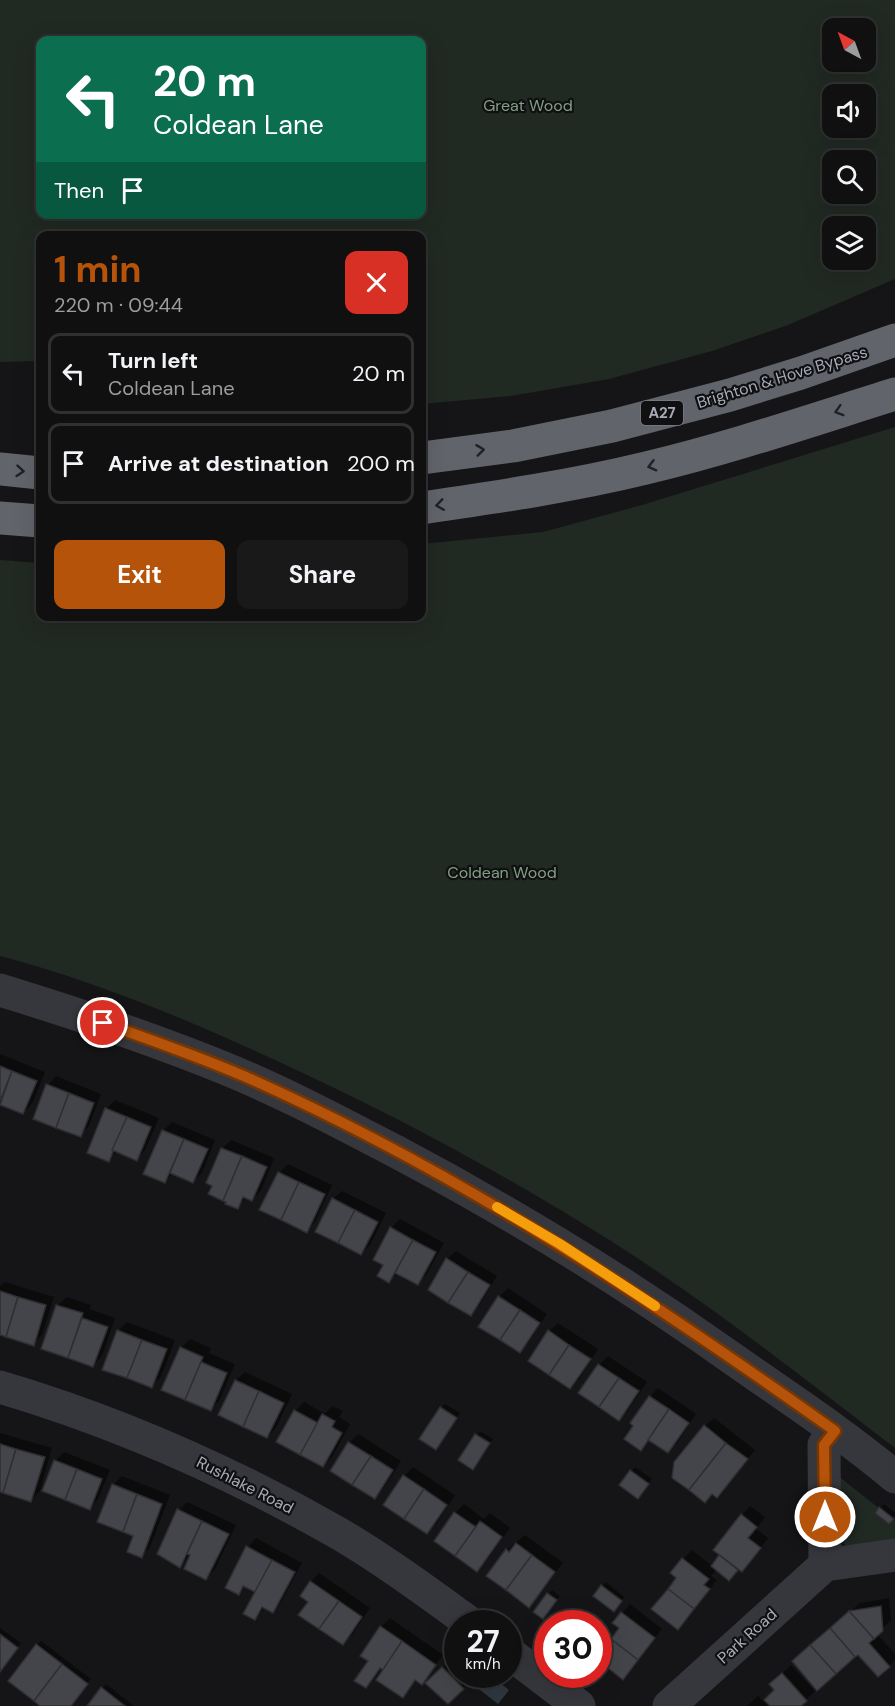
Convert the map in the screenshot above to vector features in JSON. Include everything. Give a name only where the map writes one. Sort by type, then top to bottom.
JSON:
[{"type":"highway","name":"Brighton & Hove Bypass","points":[[426,457],[513,446],[634,420],[790,376],[895,340]]},
{"type":"highway","points":[[426,507],[528,493],[646,468],[734,444],[895,394]]},
{"type":"highway","points":[[0,469],[36,473]]},
{"type":"highway","points":[[0,518],[36,521]]},
{"type":"street","points":[[0,990],[93,1019],[223,1068],[323,1113],[451,1181],[560,1244],[700,1336],[835,1431],[895,1477]]},
{"type":"street","name":"Rushlake Road","points":[[0,1387],[127,1430],[267,1495],[363,1549],[451,1610]]},
{"type":"street","points":[[835,1431],[824,1445],[825,1565],[895,1555]]},
{"type":"street","name":"Park Road","points":[[669,1706],[825,1565]]},
{"type":"street","points":[[522,1663],[579,1706]]},
{"type":"green space","name":"Great Wood","points":[[0,0],[895,0],[895,279],[788,325],[712,351],[609,379],[511,396],[426,404],[426,231],[36,231],[36,361],[0,362]]},
{"type":"green space","name":"Coldean Wood","points":[[895,427],[895,1448],[755,1342],[648,1265],[488,1168],[361,1101],[208,1030],[105,989],[0,956],[0,560],[36,563],[36,621],[426,621],[426,544],[543,532],[642,505]]},
{"type":"green space","points":[[837,1475],[895,1521],[895,1545],[852,1548],[845,1545],[840,1538],[836,1517]]},
{"type":"shaded area","points":[[478,1688],[506,1688],[509,1690],[498,1704]]},
{"type":"building","points":[[0,1066],[12,1071],[0,1101]]},
{"type":"building","points":[[12,1071],[37,1081],[23,1114],[0,1105]]},
{"type":"building","points":[[46,1084],[69,1093],[56,1128],[33,1119]]},
{"type":"building","points":[[69,1093],[94,1103],[81,1137],[56,1128]]},
{"type":"building","points":[[105,1108],[127,1117],[109,1162],[87,1153]]},
{"type":"building","points":[[127,1117],[151,1127],[137,1161],[112,1150]]},
{"type":"building","points":[[162,1130],[184,1139],[165,1183],[143,1174]]},
{"type":"building","points":[[184,1139],[208,1149],[193,1183],[170,1173]]},
{"type":"building","points":[[221,1148],[242,1156],[223,1201],[208,1194],[212,1186],[206,1183]]},
{"type":"building","points":[[242,1156],[267,1167],[252,1201],[243,1197],[238,1209],[223,1201]]},
{"type":"building","points":[[278,1172],[299,1182],[281,1220],[259,1210]]},
{"type":"building","points":[[299,1182],[325,1194],[307,1233],[281,1220]]},
{"type":"building","points":[[332,1198],[355,1210],[338,1243],[315,1232]]},
{"type":"building","points":[[355,1210],[378,1222],[361,1255],[338,1243]]},
{"type":"building","points":[[390,1227],[413,1240],[389,1283],[377,1276],[383,1265],[373,1260]]},
{"type":"building","points":[[413,1240],[436,1252],[418,1285],[395,1273]]},
{"type":"building","points":[[446,1258],[468,1272],[448,1303],[428,1290]]},
{"type":"building","points":[[468,1272],[490,1285],[471,1316],[448,1303]]},
{"type":"building","points":[[0,1291],[18,1297],[6,1337],[0,1335]]},
{"type":"building","points":[[498,1296],[520,1310],[500,1340],[478,1327]]},
{"type":"building","points":[[18,1297],[46,1305],[34,1346],[6,1337]]},
{"type":"building","points":[[56,1305],[83,1313],[68,1358],[41,1349]]},
{"type":"building","points":[[520,1310],[540,1323],[520,1353],[500,1340]]},
{"type":"building","points":[[82,1318],[108,1327],[93,1367],[68,1358]]},
{"type":"building","points":[[117,1330],[142,1340],[127,1378],[102,1370]]},
{"type":"building","points":[[548,1330],[569,1345],[549,1375],[528,1361]]},
{"type":"building","points":[[142,1340],[167,1349],[152,1388],[127,1378]]},
{"type":"building","points":[[569,1345],[591,1359],[570,1389],[549,1375]]},
{"type":"building","points":[[180,1347],[203,1357],[185,1400],[161,1390]]},
{"type":"building","points":[[201,1362],[227,1373],[211,1411],[185,1400]]},
{"type":"building","points":[[598,1364],[619,1378],[599,1407],[578,1393]]},
{"type":"building","points":[[619,1378],[639,1391],[619,1421],[599,1407]]},
{"type":"building","points":[[235,1380],[259,1391],[243,1427],[218,1415]]},
{"type":"building","points":[[259,1391],[284,1403],[267,1438],[243,1427]]},
{"type":"building","points":[[649,1396],[669,1409],[641,1451],[624,1439],[633,1426],[630,1423]]},
{"type":"building","points":[[440,1407],[457,1418],[436,1450],[419,1439]]},
{"type":"building","points":[[669,1409],[689,1423],[668,1453],[648,1440]]},
{"type":"building","points":[[294,1410],[318,1423],[300,1455],[276,1442]]},
{"type":"building","points":[[322,1414],[335,1421],[332,1427],[342,1433],[323,1467],[300,1455]]},
{"type":"building","points":[[704,1425],[726,1443],[689,1490],[672,1478],[674,1462]]},
{"type":"building","points":[[475,1434],[490,1443],[473,1470],[458,1460]]},
{"type":"building","points":[[348,1442],[371,1456],[352,1485],[330,1471]]},
{"type":"building","points":[[726,1443],[748,1459],[717,1498],[712,1494],[705,1503],[689,1490]]},
{"type":"building","points":[[0,1444],[16,1449],[3,1493],[0,1492]]},
{"type":"building","points":[[16,1449],[45,1457],[31,1502],[3,1493]]},
{"type":"building","points":[[371,1456],[393,1470],[375,1499],[352,1485]]},
{"type":"building","points":[[54,1460],[77,1469],[65,1500],[42,1491]]},
{"type":"building","points":[[77,1469],[102,1479],[90,1510],[65,1500]]},
{"type":"building","points":[[630,1470],[649,1484],[638,1499],[619,1485]]},
{"type":"building","points":[[403,1475],[424,1489],[404,1519],[383,1505]]},
{"type":"building","points":[[112,1484],[137,1494],[123,1532],[97,1522]]},
{"type":"building","points":[[424,1489],[447,1505],[427,1534],[404,1519]]},
{"type":"building","points":[[137,1494],[162,1504],[142,1558],[127,1552],[133,1536],[123,1532]]},
{"type":"building","points":[[879,1507],[894,1519],[889,1524],[875,1513]]},
{"type":"building","points":[[177,1509],[202,1521],[180,1568],[157,1554]]},
{"type":"building","points":[[454,1512],[476,1527],[455,1556],[434,1541]]},
{"type":"building","points":[[741,1514],[757,1527],[748,1538],[761,1548],[742,1572],[713,1550]]},
{"type":"building","points":[[202,1521],[229,1534],[206,1580],[184,1569],[190,1555],[187,1554]]},
{"type":"building","points":[[480,1521],[502,1537],[477,1572],[455,1556]]},
{"type":"building","points":[[516,1543],[532,1555],[506,1590],[486,1576],[506,1549],[509,1552]]},
{"type":"building","points":[[246,1546],[272,1560],[255,1592],[243,1586],[239,1595],[225,1588]]},
{"type":"building","points":[[532,1555],[555,1572],[529,1608],[506,1590]]},
{"type":"building","points":[[719,1555],[738,1570],[729,1581],[711,1566]]},
{"type":"building","points":[[682,1558],[709,1579],[704,1585],[710,1589],[694,1609],[668,1589],[676,1578],[670,1573]]},
{"type":"building","points":[[272,1560],[295,1572],[273,1613],[262,1607],[255,1620],[243,1614]]},
{"type":"building","points":[[310,1581],[339,1601],[319,1629],[298,1615],[308,1602],[300,1596]]},
{"type":"building","points":[[601,1585],[622,1601],[614,1612],[593,1596]]},
{"type":"building","points":[[668,1589],[694,1609],[678,1630],[651,1609]]},
{"type":"building","points":[[547,1593],[557,1600],[550,1610],[534,1610]]},
{"type":"building","points":[[339,1601],[362,1617],[343,1645],[319,1629]]},
{"type":"building","points":[[881,1606],[883,1631],[874,1639],[849,1611]]},
{"type":"building","points":[[849,1611],[874,1639],[869,1643],[890,1667],[878,1677],[858,1655],[855,1657],[830,1628]]},
{"type":"building","points":[[621,1612],[655,1638],[638,1660],[612,1640],[619,1628],[612,1623]]},
{"type":"building","points":[[380,1626],[402,1641],[383,1670],[380,1668],[366,1688],[354,1681],[368,1661],[360,1656]]},
{"type":"building","points":[[830,1628],[855,1657],[836,1674],[810,1645]]},
{"type":"building","points":[[0,1634],[18,1648],[0,1672]]},
{"type":"building","points":[[612,1640],[638,1660],[623,1680],[612,1671]]},
{"type":"building","points":[[402,1641],[436,1665],[422,1685],[415,1680],[403,1698],[376,1680]]},
{"type":"building","points":[[36,1644],[62,1664],[34,1701],[8,1681]]},
{"type":"building","points":[[810,1645],[836,1674],[817,1691],[792,1661]]},
{"type":"building","points":[[62,1664],[88,1684],[71,1706],[40,1706],[34,1701]]},
{"type":"building","points":[[442,1667],[444,1669],[444,1688],[464,1689],[448,1704],[425,1683]]},
{"type":"building","points":[[782,1673],[807,1701],[801,1706],[770,1706],[764,1700],[774,1690],[769,1684]]},
{"type":"building","points":[[101,1687],[125,1706],[87,1706]]},
{"type":"slow traffic","points":[[497,1207],[589,1262],[655,1306]]},
{"type":"route","points":[[103,1023],[223,1068],[323,1113],[451,1181],[560,1244],[700,1336],[835,1431],[824,1445],[825,1517]]}]
